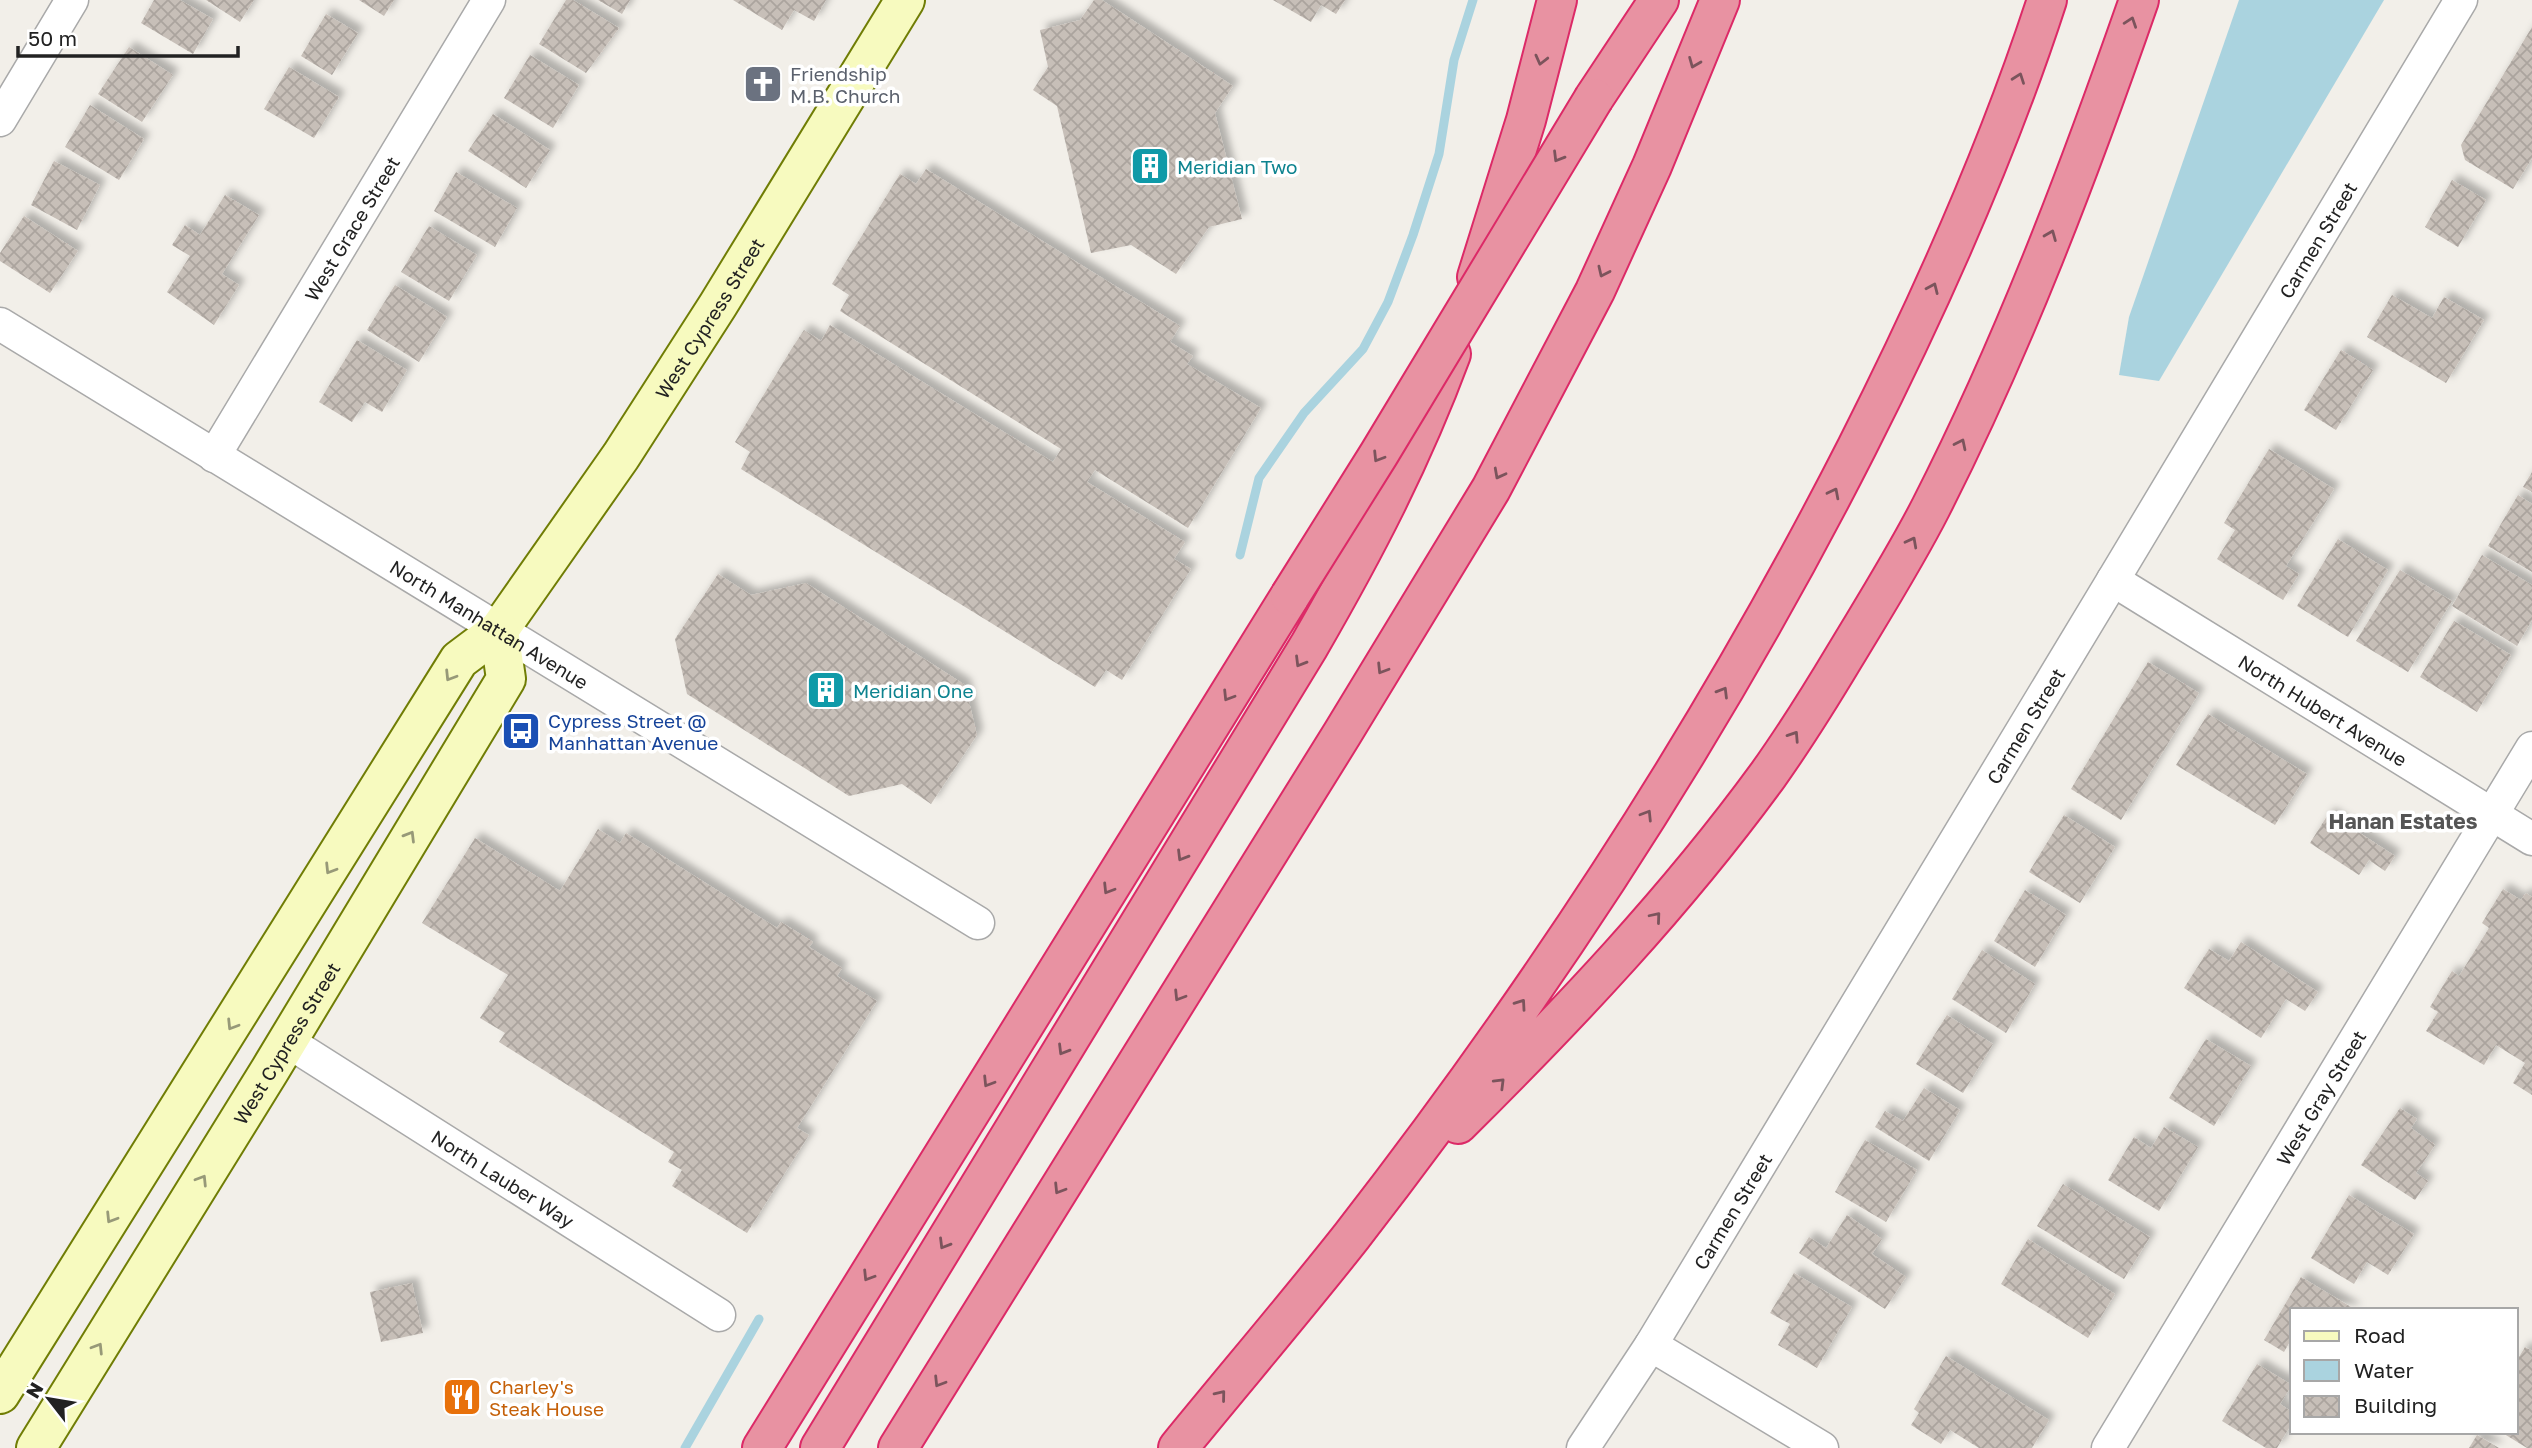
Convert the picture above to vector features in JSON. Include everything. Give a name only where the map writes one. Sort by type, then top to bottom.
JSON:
[{"type":"highway","points":[[820,1448],[1309,646],[1394,490],[1435,397],[1493,230],[1526,120],[1557,0]]},
{"type":"highway","points":[[762,1448],[1379,454],[1594,99],[1659,0]]},
{"type":"highway","points":[[898,1448],[1350,723],[1490,489],[1595,290],[1652,166],[1720,0]]},
{"type":"highway","points":[[1178,1448],[1350,1237],[1458,1093],[1548,965],[1681,762],[1748,650],[1825,511],[1899,365],[1977,189],[2047,0]]},
{"type":"highway","points":[[1350,1237],[1548,1035],[1639,937],[1723,836],[1815,705],[1899,567],[1972,422],[2077,171],[2139,0]]},
{"type":"street","points":[[0,120],[72,0]]},
{"type":"street","name":"West Grace Street","points":[[214,456],[489,0]]},
{"type":"street","name":"West Cypress Street","points":[[0,1394],[459,660],[499,630],[621,456],[719,306],[905,0]]},
{"type":"street","name":"Carmen Street","points":[[1583,1448],[1651,1345],[2461,0]]},
{"type":"street","name":"North Manhattan Avenue","points":[[0,324],[978,923]]},
{"type":"street","name":"North Hubert Avenue","points":[[2113,580],[2532,839]]},
{"type":"street","name":"West Cypress Street","points":[[36,1448],[506,679],[499,630]]},
{"type":"street","name":"West Gray Street","points":[[2108,1448],[2532,748]]},
{"type":"street","points":[[268,967],[287,1041]]},
{"type":"street","name":"North Lauber Way","points":[[287,1041],[719,1315]]},
{"type":"street","points":[[1651,1345],[1822,1448]]},
{"type":"water","points":[[2239,0],[2384,0],[2159,381],[2119,375],[2129,317]]},
{"type":"building","points":[[154,0],[180,0],[213,19],[193,54],[141,23]]},
{"type":"building","points":[[206,0],[254,0],[240,22]]},
{"type":"building","points":[[359,0],[394,0],[384,16]]},
{"type":"building","points":[[566,0],[573,0],[619,28],[586,73],[539,44]]},
{"type":"building","points":[[598,0],[630,0],[622,14]]},
{"type":"building","points":[[733,0],[826,0],[814,21],[794,10],[782,30]]},
{"type":"building","name":"Meridian Two","points":[[1094,0],[1102,0],[1233,86],[1215,113],[1242,219],[1209,227],[1176,274],[1131,245],[1091,253],[1057,106],[1033,90],[1048,67],[1040,30],[1080,20]]},
{"type":"building","points":[[1273,0],[1345,0],[1336,14],[1321,5],[1311,22]]},
{"type":"building","points":[[326,14],[358,33],[332,75],[301,56]]},
{"type":"building","points":[[2532,27],[2532,158],[2513,189],[2465,160],[2461,145]]},
{"type":"building","points":[[129,47],[173,75],[142,122],[98,94]]},
{"type":"building","points":[[530,55],[579,85],[553,128],[504,98]]},
{"type":"building","points":[[289,67],[339,97],[314,138],[264,109]]},
{"type":"building","points":[[90,105],[144,139],[119,180],[65,147]]},
{"type":"building","points":[[493,114],[550,150],[526,188],[468,151]]},
{"type":"building","points":[[54,161],[100,185],[77,230],[31,205]]},
{"type":"building","points":[[926,169],[1180,326],[1170,342],[1193,356],[1187,364],[1261,408],[1188,528],[1095,470],[1087,482],[1185,542],[1174,559],[1191,569],[1122,680],[1106,670],[1095,687],[741,469],[750,452],[735,442],[792,348],[804,330],[821,341],[830,325],[1053,462],[1061,449],[840,311],[849,295],[832,284],[900,174],[916,184]]},
{"type":"building","points":[[456,172],[517,208],[495,247],[434,211]]},
{"type":"building","points":[[2452,180],[2486,200],[2458,247],[2425,227]]},
{"type":"building","points":[[225,195],[259,215],[222,274],[239,285],[214,325],[167,292],[190,256],[172,245],[185,225],[200,235]]},
{"type":"building","points":[[24,216],[78,251],[50,293],[0,261],[0,253]]},
{"type":"building","points":[[429,226],[477,255],[449,301],[401,272]]},
{"type":"building","points":[[395,285],[447,317],[419,362],[367,330]]},
{"type":"building","points":[[2392,295],[2432,318],[2444,297],[2484,320],[2446,383],[2367,337]]},
{"type":"building","points":[[357,340],[407,370],[382,412],[365,402],[352,422],[319,402]]},
{"type":"building","points":[[2341,350],[2373,370],[2336,430],[2304,410]]},
{"type":"building","points":[[2269,449],[2334,489],[2286,566],[2299,574],[2283,600],[2217,559],[2235,530],[2224,523]]},
{"type":"building","points":[[2532,472],[2532,492],[2523,487]]},
{"type":"building","points":[[2518,495],[2532,504],[2532,572],[2488,546]]},
{"type":"building","points":[[2338,539],[2388,570],[2348,637],[2297,606]]},
{"type":"building","points":[[2482,555],[2532,585],[2532,620],[2517,646],[2452,606]]},
{"type":"building","points":[[2400,570],[2452,601],[2408,672],[2356,641]]},
{"type":"building","name":"Meridian One","points":[[718,574],[751,595],[806,583],[965,685],[977,735],[931,804],[902,784],[849,796],[687,694],[675,639]]},
{"type":"building","points":[[2454,621],[2511,655],[2477,712],[2420,677]]},
{"type":"building","points":[[2148,662],[2199,693],[2121,820],[2071,789]]},
{"type":"building","points":[[2208,714],[2307,774],[2275,825],[2176,765]]},
{"type":"building","points":[[2329,813],[2395,856],[2385,871],[2369,860],[2359,875],[2310,843]]},
{"type":"building","points":[[2064,815],[2115,847],[2080,903],[2029,872]]},
{"type":"building","points":[[598,829],[620,843],[626,833],[777,928],[781,922],[813,942],[809,947],[842,968],[837,976],[877,1001],[797,1128],[809,1135],[747,1233],[672,1186],[682,1170],[668,1162],[674,1152],[499,1042],[505,1033],[480,1018],[508,975],[422,923],[475,838],[560,891]]},
{"type":"building","points":[[2503,889],[2521,900],[2526,893],[2532,897],[2532,1095],[2513,1083],[2525,1063],[2496,1045],[2484,1065],[2426,1031],[2438,1012],[2430,1007],[2452,971],[2459,976],[2489,928],[2482,923]]},
{"type":"building","points":[[2025,890],[2066,915],[2035,967],[1994,941]]},
{"type":"building","points":[[2241,942],[2318,992],[2305,1011],[2286,999],[2261,1038],[2184,988],[2209,949],[2229,961]]},
{"type":"building","points":[[1982,950],[2035,984],[2006,1033],[1952,999]]},
{"type":"building","points":[[1947,1015],[1993,1044],[1963,1093],[1916,1064]]},
{"type":"building","points":[[2206,1039],[2251,1066],[2214,1126],[2169,1098]]},
{"type":"building","points":[[1924,1088],[1960,1110],[1929,1161],[1875,1127],[1885,1111],[1903,1121]]},
{"type":"building","points":[[2400,1108],[2417,1119],[2411,1128],[2435,1145],[2416,1173],[2428,1181],[2415,1200],[2361,1165]]},
{"type":"building","points":[[2164,1127],[2198,1147],[2159,1211],[2108,1180],[2134,1137],[2151,1148]]},
{"type":"building","points":[[1865,1140],[1917,1170],[1886,1222],[1835,1192]]},
{"type":"building","points":[[2063,1184],[2150,1237],[2124,1279],[2037,1226]]},
{"type":"building","points":[[2349,1195],[2414,1234],[2388,1275],[2367,1262],[2354,1284],[2311,1258]]},
{"type":"building","points":[[1847,1215],[1882,1239],[1872,1254],[1906,1277],[1885,1309],[1799,1253],[1809,1237],[1826,1248]]},
{"type":"building","points":[[2028,1239],[2115,1294],[2088,1338],[2001,1284]]},
{"type":"building","points":[[1794,1273],[1852,1307],[1817,1368],[1778,1345],[1790,1324],[1770,1313]]},
{"type":"building","points":[[2301,1277],[2353,1308],[2290,1308],[2290,1342],[2284,1352],[2264,1340]]},
{"type":"building","points":[[412,1283],[423,1333],[381,1342],[370,1292]]},
{"type":"building","points":[[2525,1347],[2532,1351],[2532,1448],[2527,1448],[2504,1434],[2518,1434],[2518,1359]]},
{"type":"building","points":[[1946,1356],[2049,1420],[2032,1448],[1979,1448],[1950,1430],[1941,1444],[1911,1425],[1919,1413],[1914,1409]]},
{"type":"building","points":[[2257,1364],[2290,1384],[2280,1404],[2290,1411],[2290,1426],[2277,1448],[2266,1448],[2222,1421]]},
{"type":"building","points":[[2477,1435],[2499,1448],[2469,1448]]},
{"type":"waterway","points":[[1240,555],[1259,478],[1304,413],[1363,349],[1388,302],[1439,154],[1454,60],[1473,0]]},
{"type":"waterway","points":[[685,1448],[759,1319]]},
{"type":"place","name":"Friendship M.B. Church","points":[[763,84]]},
{"type":"place","name":"Meridian Two","points":[[1150,166]]},
{"type":"place","name":"Meridian One","points":[[826,690]]},
{"type":"place","name":"Cypress Street @ Manhattan Avenue","points":[[521,731]]},
{"type":"place","name":"Charley's Steak House","points":[[462,1397]]},
{"type":"district","name":"Hanan Estates","points":[[2403,821]]}]
